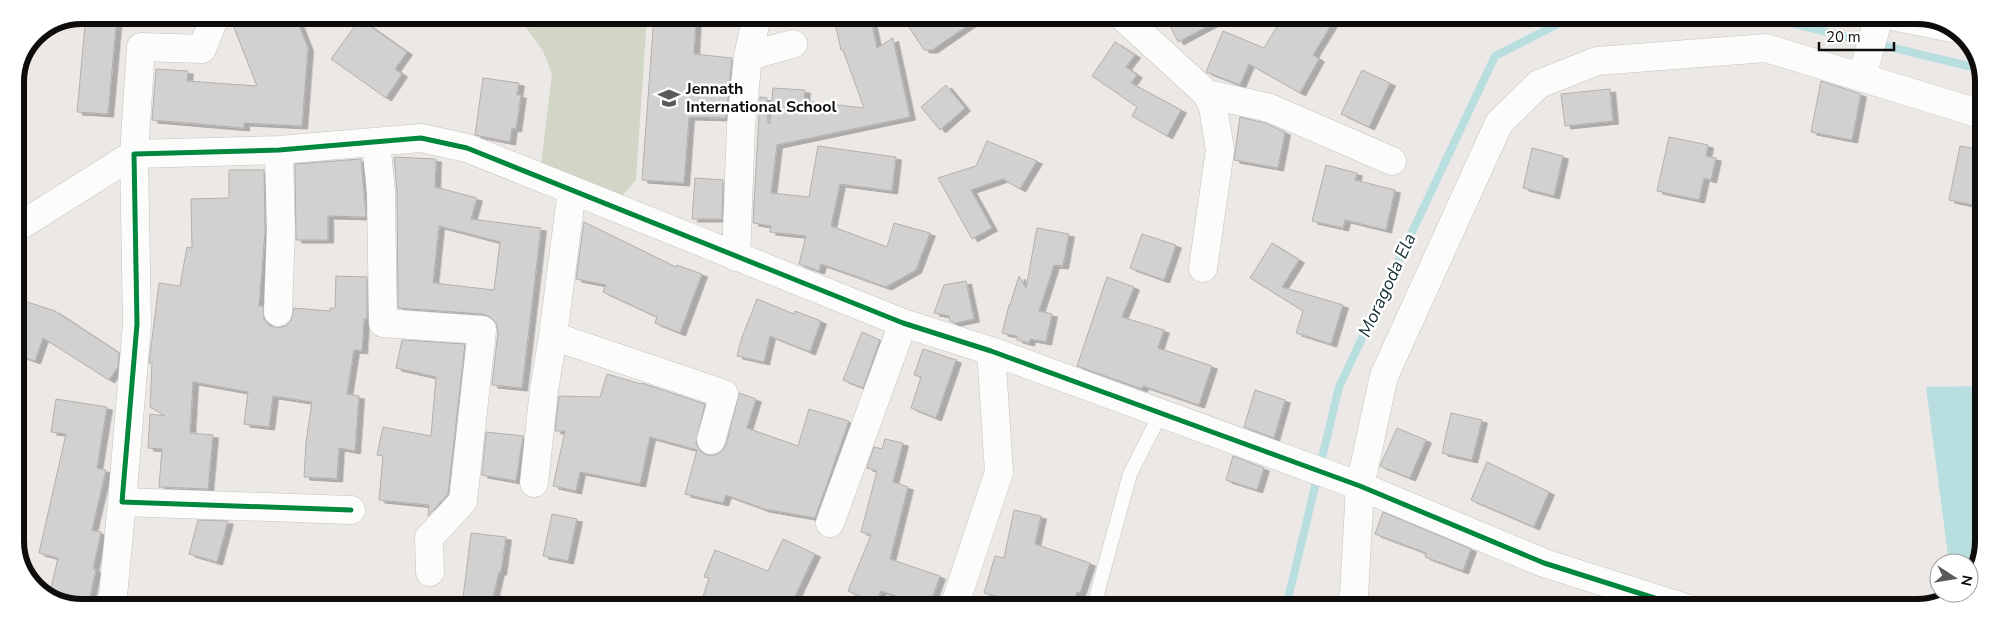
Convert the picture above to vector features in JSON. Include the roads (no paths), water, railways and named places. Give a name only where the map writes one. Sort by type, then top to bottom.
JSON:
[{"type":"street","points":[[113,599],[137,324],[134,154],[141,47],[202,49],[212,24]]},
{"type":"street","points":[[736,257],[742,126],[748,56],[754,24]]},
{"type":"street","points":[[1131,24],[1207,94],[1213,107],[1220,150],[1203,268]]},
{"type":"street","points":[[1862,76],[1877,24]]},
{"type":"street","points":[[748,56],[793,44]]},
{"type":"street","points":[[1352,599],[1360,486],[1384,376],[1500,123],[1539,84],[1597,61],[1766,48],[1975,112]]},
{"type":"street","points":[[1207,94],[1270,108],[1392,161]]},
{"type":"street","points":[[24,224],[134,154],[279,150],[421,138],[467,148],[903,323],[991,351],[1360,486],[1544,562],[1658,599]]},
{"type":"street","points":[[376,142],[380,192],[384,323],[482,330],[463,501],[429,538],[430,572]]},
{"type":"street","points":[[278,312],[281,231],[279,150]]},
{"type":"street","points":[[534,483],[544,390],[572,190]]},
{"type":"street","points":[[830,523],[903,323]]},
{"type":"street","points":[[553,336],[724,394],[711,440]]},
{"type":"street","points":[[957,599],[999,472],[991,351]]},
{"type":"street","points":[[122,502],[351,510]]},
{"type":"lane","points":[[1099,599],[1097,594],[1130,474],[1161,413]]},
{"type":"water","points":[[1975,386],[1975,549],[1974,553],[1948,553],[1926,387]]},
{"type":"waterway","name":"Moragoda Ela","points":[[1288,599],[1339,387],[1495,56],[1558,24]]},
{"type":"waterway","name":"Moragoda Ela","points":[[1794,24],[1973,67]]},
{"type":"place","name":"Jennath International School","points":[[669,98]]}]
